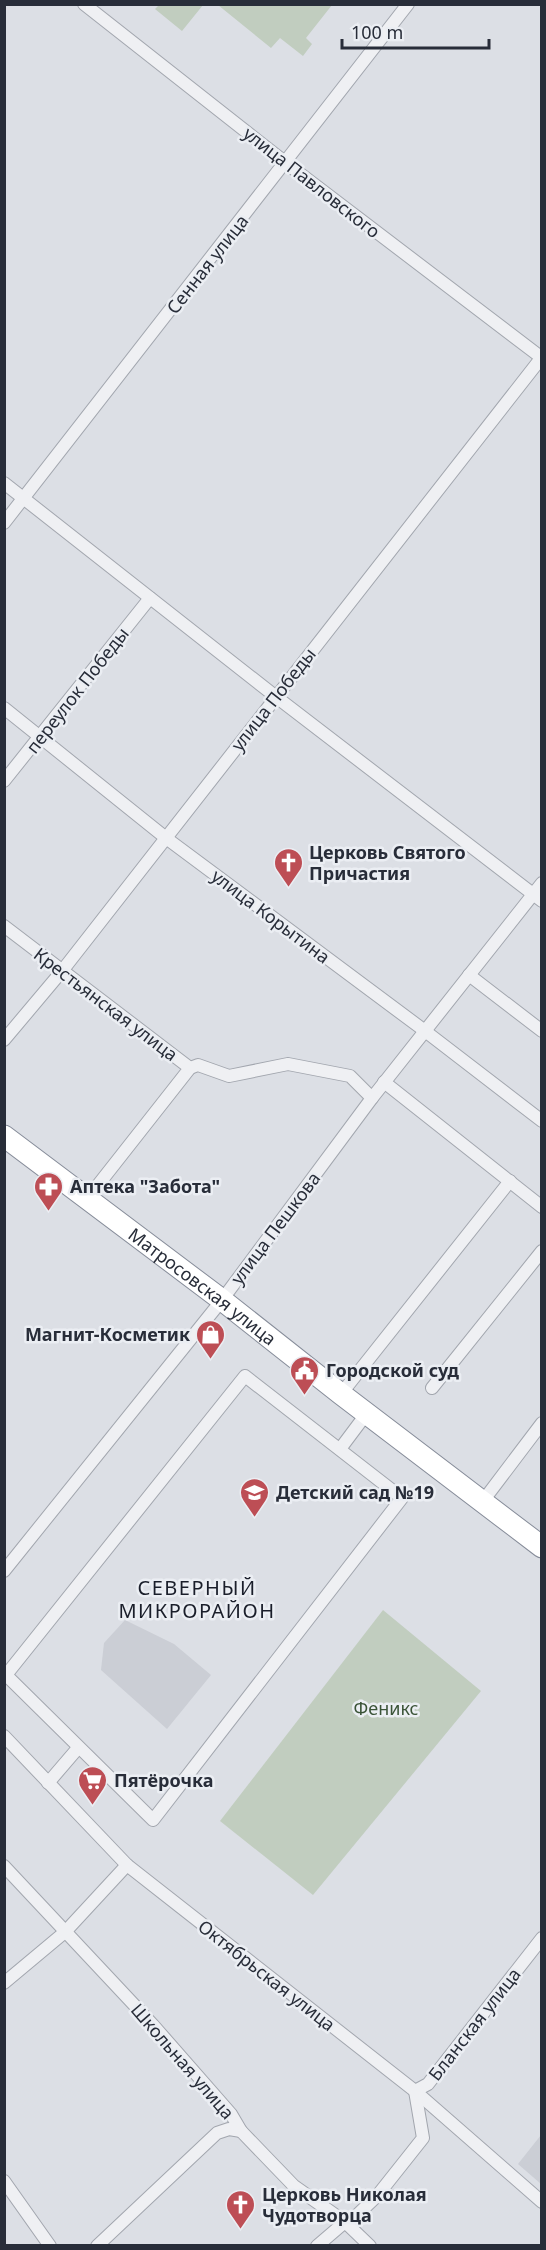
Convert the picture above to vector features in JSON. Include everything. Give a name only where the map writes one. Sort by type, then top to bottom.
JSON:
[{"type":"highway","name":"Матросовская улица","points":[[4,1136],[222,1300],[542,1547]]},
{"type":"street","name":"улица Павловского","points":[[84,4],[286,163],[541,357]]},
{"type":"street","name":"Сенная улица","points":[[4,523],[408,4]]},
{"type":"street","name":"улица Победы","points":[[4,1040],[62,971],[541,357]]},
{"type":"street","points":[[4,483],[275,696],[537,897]]},
{"type":"street","name":"переулок Победы","points":[[4,782],[150,598]]},
{"type":"street","name":"улица Корытина","points":[[4,708],[166,838],[542,1121]]},
{"type":"street","name":"улица Пешкова","points":[[4,1571],[222,1300],[384,1082],[469,975],[537,897],[542,883]]},
{"type":"street","name":"Крестьянская улица","points":[[4,926],[190,1068],[87,1199]]},
{"type":"street","points":[[469,975],[542,1031]]},
{"type":"street","points":[[190,1068],[198,1065],[229,1076],[288,1064],[350,1076],[372,1098]]},
{"type":"street","points":[[384,1082],[542,1207]]},
{"type":"street","points":[[341,1394],[510,1181]]},
{"type":"street","points":[[432,1388],[542,1251]]},
{"type":"street","points":[[245,1376],[340,1449],[402,1498],[153,1820],[6,1675],[245,1376]]},
{"type":"street","points":[[340,1449],[367,1413]]},
{"type":"street","points":[[483,1501],[542,1423]]},
{"type":"street","name":"Октябрьская улица","points":[[6,1740],[128,1865],[416,2091],[542,2202]]},
{"type":"street","points":[[48,1783],[78,1748]]},
{"type":"street","points":[[4,1983],[65,1932],[128,1865]]},
{"type":"street","name":"Школьная улица","points":[[4,1866],[161,2034],[231,2114],[241,2131],[294,2186],[345,2222],[370,2246]]},
{"type":"street","name":"Бланская улица","points":[[317,2246],[345,2222],[356,2216],[377,2196],[423,2138],[416,2091],[428,2084],[542,1938]]},
{"type":"street","points":[[97,2246],[217,2133],[229,2128],[241,2131]]},
{"type":"street","points":[[4,2181],[50,2246]]},
{"type":"shaded area","points":[[125,1620],[174,1644],[211,1675],[167,1729],[101,1670],[104,1643]]},
{"type":"shaded area","points":[[541,2135],[541,2184],[518,2164]]},
{"type":"green space","points":[[159,5],[203,5],[182,31],[155,9]]},
{"type":"green space","points":[[218,5],[332,5],[306,38],[312,44],[303,56],[280,38],[271,48]]},
{"type":"green space","name":"Феникс","points":[[383,1610],[481,1691],[313,1895],[220,1821]]},
{"type":"place","name":"Церковь Святого Причастия","points":[[288,888]]},
{"type":"place","name":"Аптека \"Забота\"","points":[[49,1212]]},
{"type":"place","name":"Магнит-Косметик","points":[[211,1360]]},
{"type":"place","name":"Городской суд","points":[[305,1396]]},
{"type":"place","name":"Детский сад №19","points":[[255,1518]]},
{"type":"place","name":"Пятёрочка","points":[[93,1806]]},
{"type":"place","name":"Церковь Николая Чудотворца","points":[[241,2230]]},
{"type":"district","name":"СЕВЕРНЫЙ МИКРОРАЙОН","points":[[197,1598]]}]
